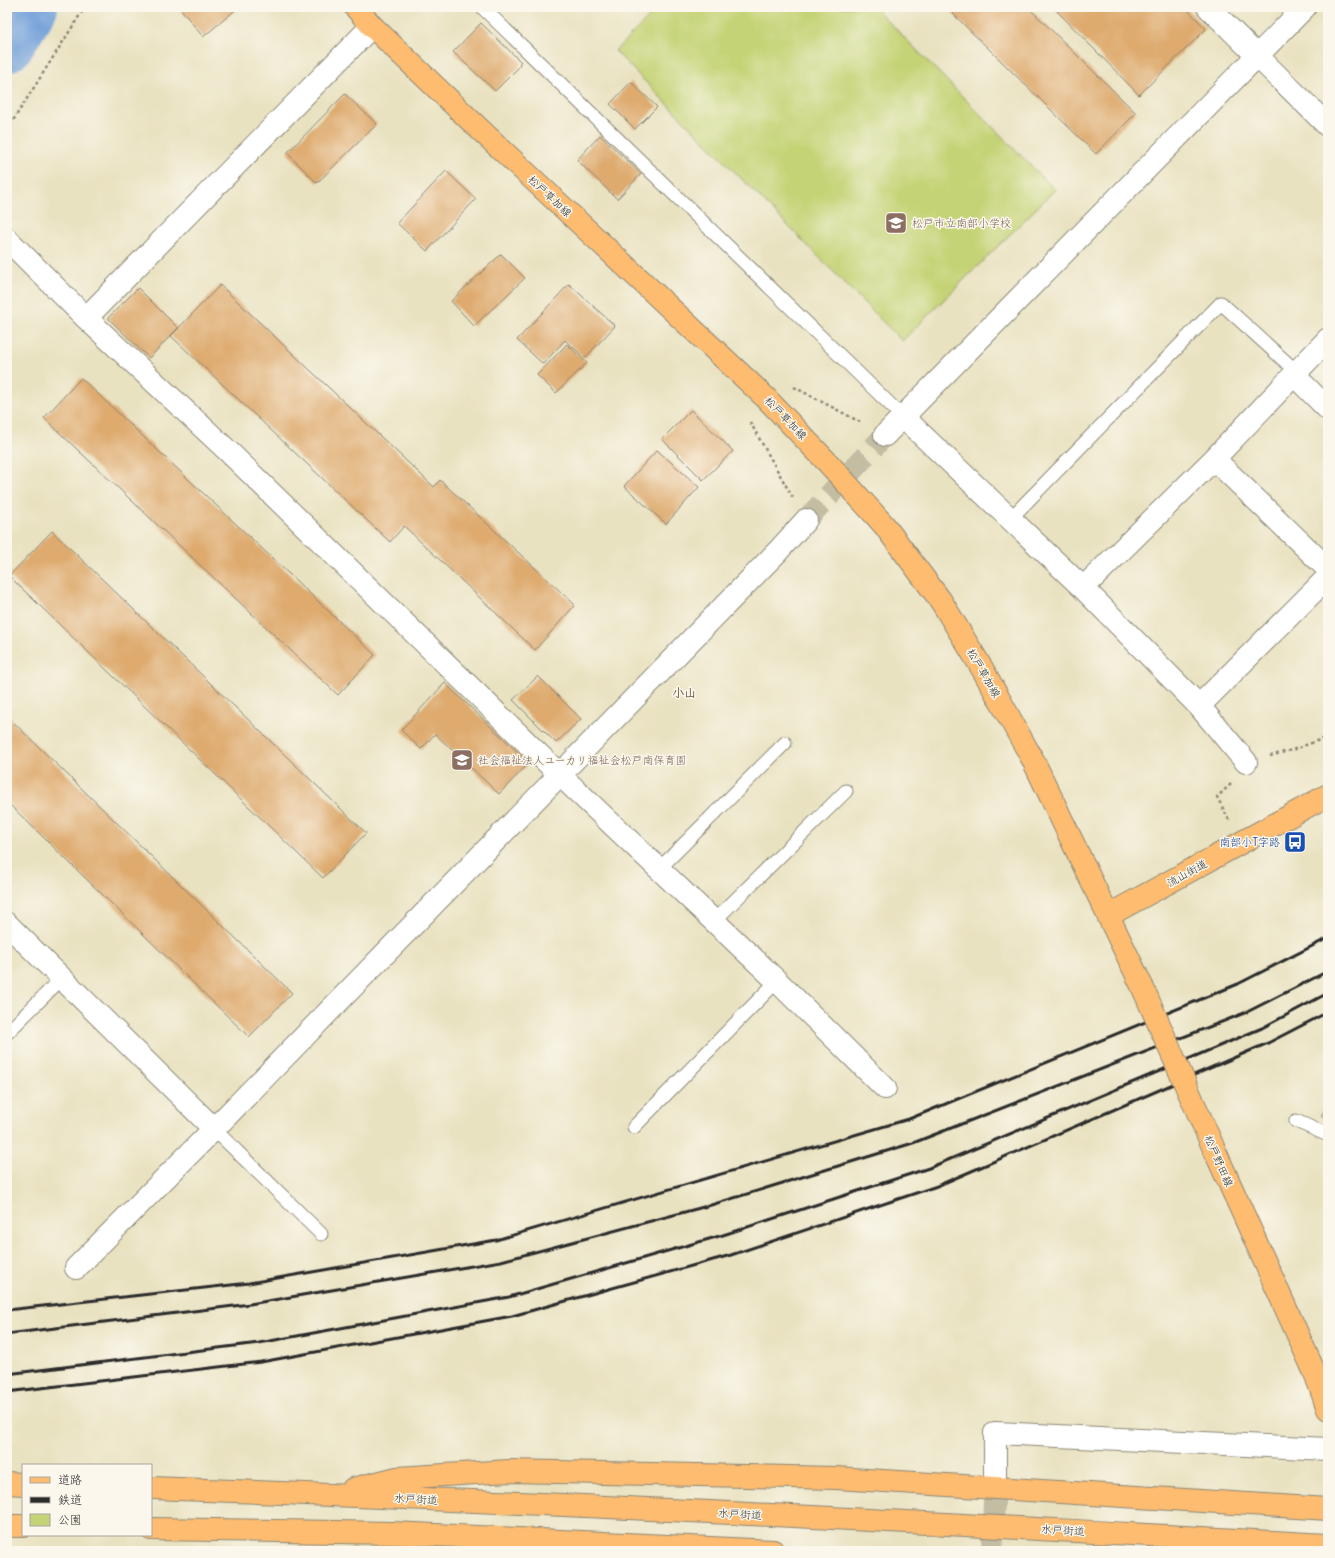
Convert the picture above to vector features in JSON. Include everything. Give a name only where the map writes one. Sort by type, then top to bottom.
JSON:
[{"type":"main road","name":"松戸草加線","points":[[355,7],[372,26],[766,398],[829,464],[884,525],[941,601],[984,670],[1033,760],[1109,914]]},
{"type":"main road","name":"流山街道","points":[[1109,914],[1328,795]]},
{"type":"main road","name":"松戸野田線","points":[[1109,914],[1315,1373],[1328,1409]]},
{"type":"main road","points":[[330,1495],[397,1478],[517,1471],[836,1478],[1328,1509]]},
{"type":"main road","points":[[7,1483],[22,1484]]},
{"type":"main road","name":"水戸街道","points":[[152,1488],[330,1495],[1016,1528],[1328,1545]]},
{"type":"main road","points":[[7,1526],[22,1526]]},
{"type":"main road","points":[[152,1529],[393,1533],[774,1551]]},
{"type":"main road","points":[[393,1533],[456,1551]]},
{"type":"street","points":[[1208,7],[1328,126]]},
{"type":"street","points":[[885,435],[1305,7]]},
{"type":"street","points":[[86,318],[372,26]]},
{"type":"street","points":[[7,239],[86,318],[228,451],[559,774],[777,981],[885,1088]]},
{"type":"street","points":[[1083,588],[1214,459],[1328,339]]},
{"type":"street","points":[[1295,373],[1328,409]]},
{"type":"street","points":[[904,417],[1083,588],[1199,706],[1246,762]]},
{"type":"street","points":[[1214,459],[1328,569]]},
{"type":"street","points":[[76,1268],[214,1129],[778,551],[806,520]]},
{"type":"street","points":[[1199,706],[1328,577]]},
{"type":"street","points":[[7,924],[214,1129]]},
{"type":"street","points":[[994,1476],[995,1433],[1328,1449]]},
{"type":"lane","points":[[482,7],[904,417]]},
{"type":"lane","points":[[1010,519],[1221,302],[1295,373]]},
{"type":"lane","points":[[659,869],[785,744]]},
{"type":"lane","points":[[714,921],[846,791]]},
{"type":"lane","points":[[7,1033],[62,978]]},
{"type":"lane","points":[[634,1127],[777,981]]},
{"type":"lane","points":[[1296,1121],[1328,1135]]},
{"type":"lane","points":[[214,1129],[321,1234]]},
{"type":"path","points":[[7,130],[85,7]]},
{"type":"path","points":[[787,383],[885,435]]},
{"type":"path","points":[[750,422],[806,520]]},
{"type":"path","points":[[1246,762],[1295,749],[1328,736]]},
{"type":"path","points":[[1231,824],[1217,797],[1235,781]]},
{"type":"green space","points":[[659,7],[874,7],[1055,190],[902,341],[615,51]]},
{"type":"building","points":[[179,7],[239,7],[203,37]]},
{"type":"building","points":[[946,7],[1028,7],[1136,113],[1096,154]]},
{"type":"building","points":[[1053,7],[1185,7],[1206,29],[1139,95]]},
{"type":"building","points":[[481,23],[521,62],[519,64],[520,66],[495,91],[453,52]]},
{"type":"building","points":[[631,82],[657,107],[635,129],[610,104]]},
{"type":"building","points":[[345,94],[377,124],[317,183],[287,153]]},
{"type":"building","points":[[600,135],[641,174],[617,199],[577,160]]},
{"type":"building","points":[[446,171],[476,199],[427,251],[397,223]]},
{"type":"building","points":[[501,254],[525,278],[474,326],[451,301]]},
{"type":"building","points":[[569,284],[615,326],[585,358],[565,340],[543,364],[517,340]]},
{"type":"building","points":[[220,285],[434,487],[440,480],[575,605],[535,650],[404,526],[390,542],[171,336]]},
{"type":"building","points":[[138,288],[178,328],[149,358],[108,318]]},
{"type":"building","points":[[567,344],[587,363],[556,393],[537,375]]},
{"type":"building","points":[[81,378],[375,655],[338,695],[44,418]]},
{"type":"building","points":[[691,410],[733,451],[703,480],[662,439]]},
{"type":"building","points":[[657,450],[699,487],[666,524],[624,486]]},
{"type":"building","points":[[52,531],[366,833],[323,878],[9,576]]},
{"type":"building","points":[[538,676],[581,719],[556,743],[513,700]]},
{"type":"building","points":[[445,683],[529,763],[499,794],[435,734],[421,749],[401,730]]},
{"type":"building","points":[[7,716],[292,993],[249,1037],[7,802]]},
{"type":"building","points":[[1328,1104],[1328,1120],[1321,1116]]},
{"type":"waterway","points":[[7,46],[32,7]]},
{"type":"tunnel","points":[[806,520],[885,435]]},
{"type":"tunnel","points":[[992,1551],[995,1476]]},
{"type":"railway","points":[[7,1310],[249,1283],[496,1240],[909,1119],[1238,984],[1328,938]]},
{"type":"railway","points":[[7,1334],[250,1304],[501,1261],[711,1205],[913,1143],[1247,1012],[1328,971]]},
{"type":"railway","points":[[7,1374],[259,1343],[509,1297],[723,1235],[929,1168],[1262,1028],[1328,993]]},
{"type":"railway","points":[[7,1392],[261,1362],[512,1316],[731,1255],[937,1186],[1268,1043],[1328,1012]]},
{"type":"place","name":"松戸市立南部小学校","points":[[896,223]]},
{"type":"place","name":"社会福祉法人ユーカリ福祉会松戸南保育園","points":[[462,760]]},
{"type":"place","name":"南部小T字路","points":[[1295,842]]},
{"type":"district","name":"小山","points":[[684,692]]}]
